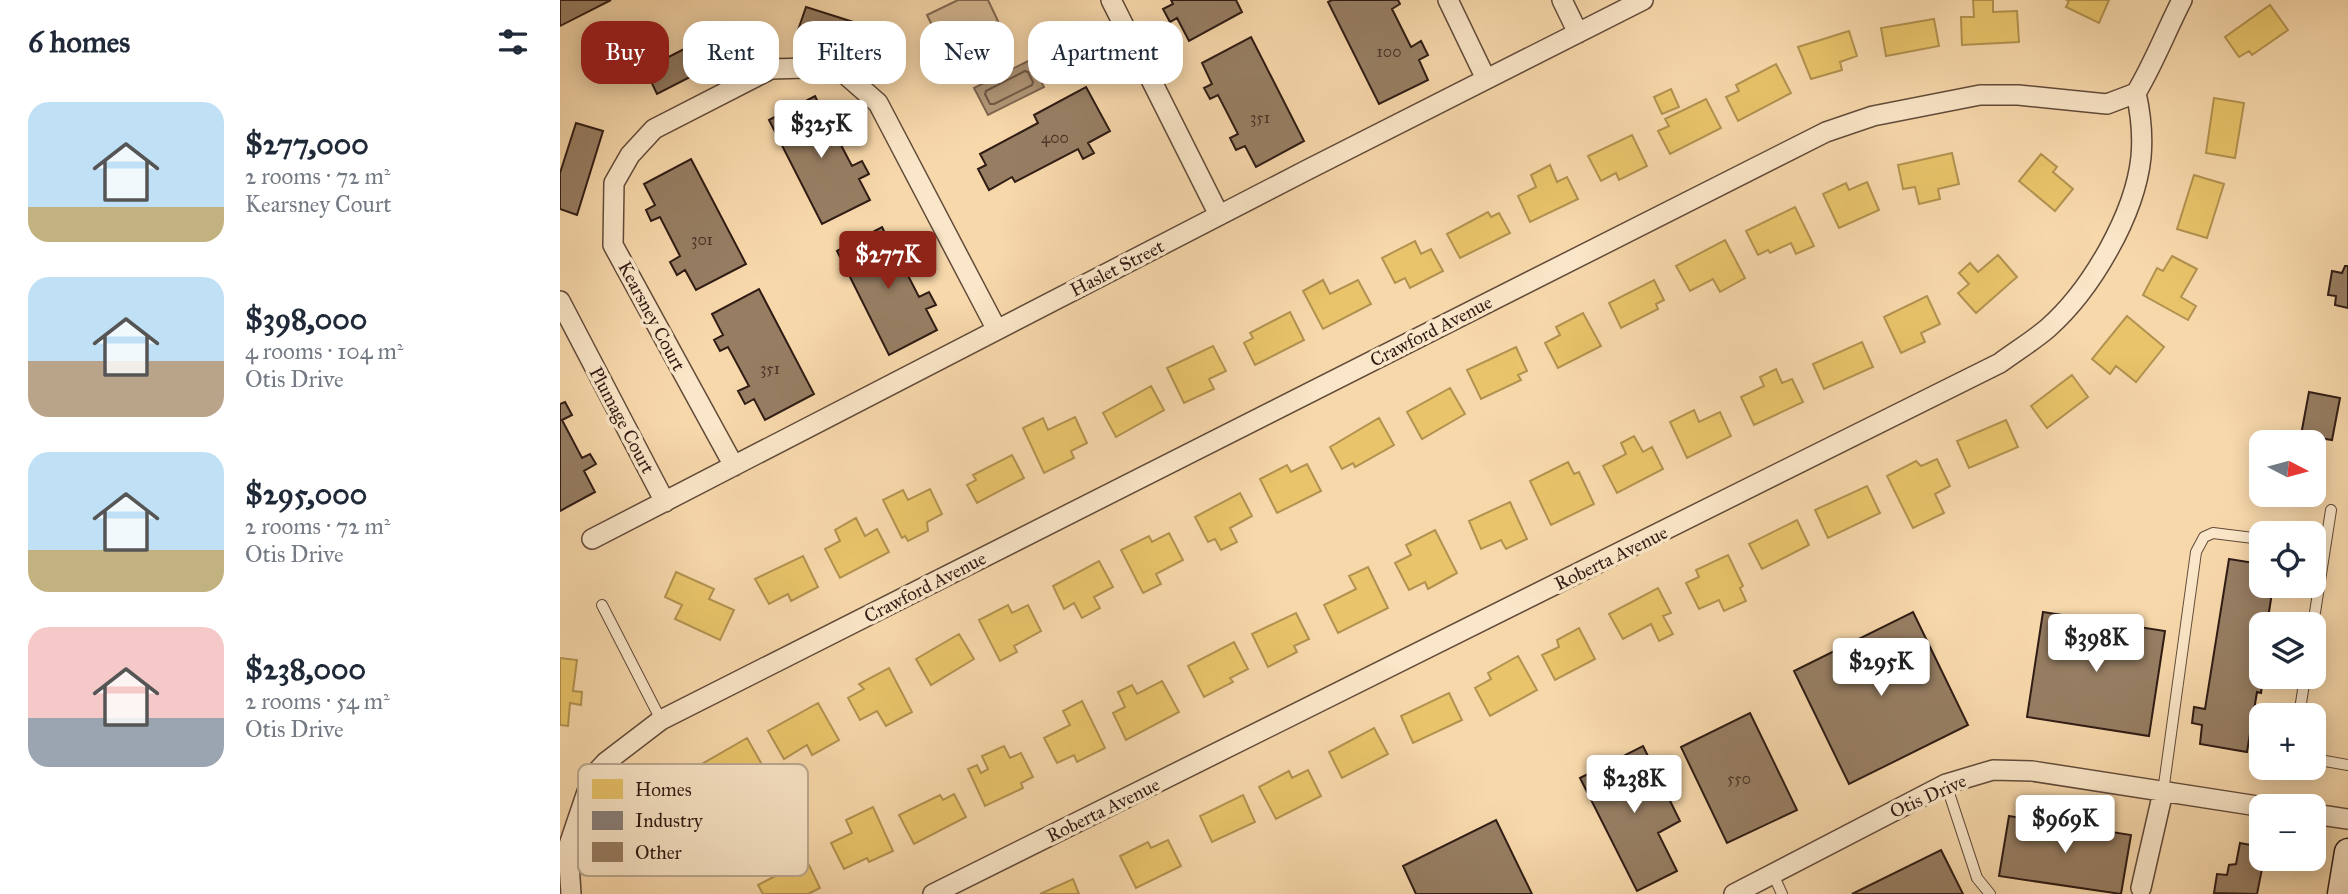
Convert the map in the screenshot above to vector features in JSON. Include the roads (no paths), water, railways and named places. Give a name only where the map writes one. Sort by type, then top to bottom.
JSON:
[{"type":"street","points":[[1111,0],[1219,215]]},
{"type":"street","points":[[1448,0],[1486,79]]},
{"type":"street","points":[[1562,0],[1578,33]]},
{"type":"street","name":"Haslet Street","points":[[592,539],[1219,215],[1643,0]]},
{"type":"street","points":[[2136,93],[2152,66],[2182,0]]},
{"type":"street","name":"Kearsney Court","points":[[734,466],[613,245],[614,183],[630,155],[654,129],[771,69],[807,68],[845,74],[878,103],[997,330]]},
{"type":"street","name":"Crawford Avenue","points":[[661,720],[1826,132],[1873,116],[1980,95],[2018,95],[2107,104],[2136,93]]},
{"type":"street","name":"Roberta Avenue","points":[[933,894],[2000,363],[2048,328],[2079,293],[2106,255],[2130,201],[2141,159],[2142,121],[2136,93]]},
{"type":"street","name":"Plumage Court","points":[[560,301],[664,502]]},
{"type":"street","points":[[604,764],[661,720]]},
{"type":"street","name":"Otis Drive","points":[[1737,893],[1946,784],[1993,770],[2032,771],[2249,805]]},
{"type":"street","points":[[2141,891],[2163,792]]},
{"type":"street","points":[[2326,816],[2348,819]]},
{"type":"street","points":[[571,894],[568,848],[578,818]]},
{"type":"street","points":[[2341,894],[2348,852]]},
{"type":"lane","points":[[2326,542],[2331,510]]},
{"type":"lane","points":[[2163,792],[2196,552],[2203,537],[2213,533],[2249,538]]},
{"type":"lane","points":[[602,605],[661,720]]},
{"type":"lane","points":[[2326,761],[2348,765]]},
{"type":"lane","points":[[1946,784],[1977,878],[1990,894]]},
{"type":"lane","points":[[1773,874],[1782,894]]},
{"type":"water","points":[[1028,61],[1028,84],[1042,84],[1044,87],[988,115],[974,88],[982,84],[1014,84],[1014,68]]}]
